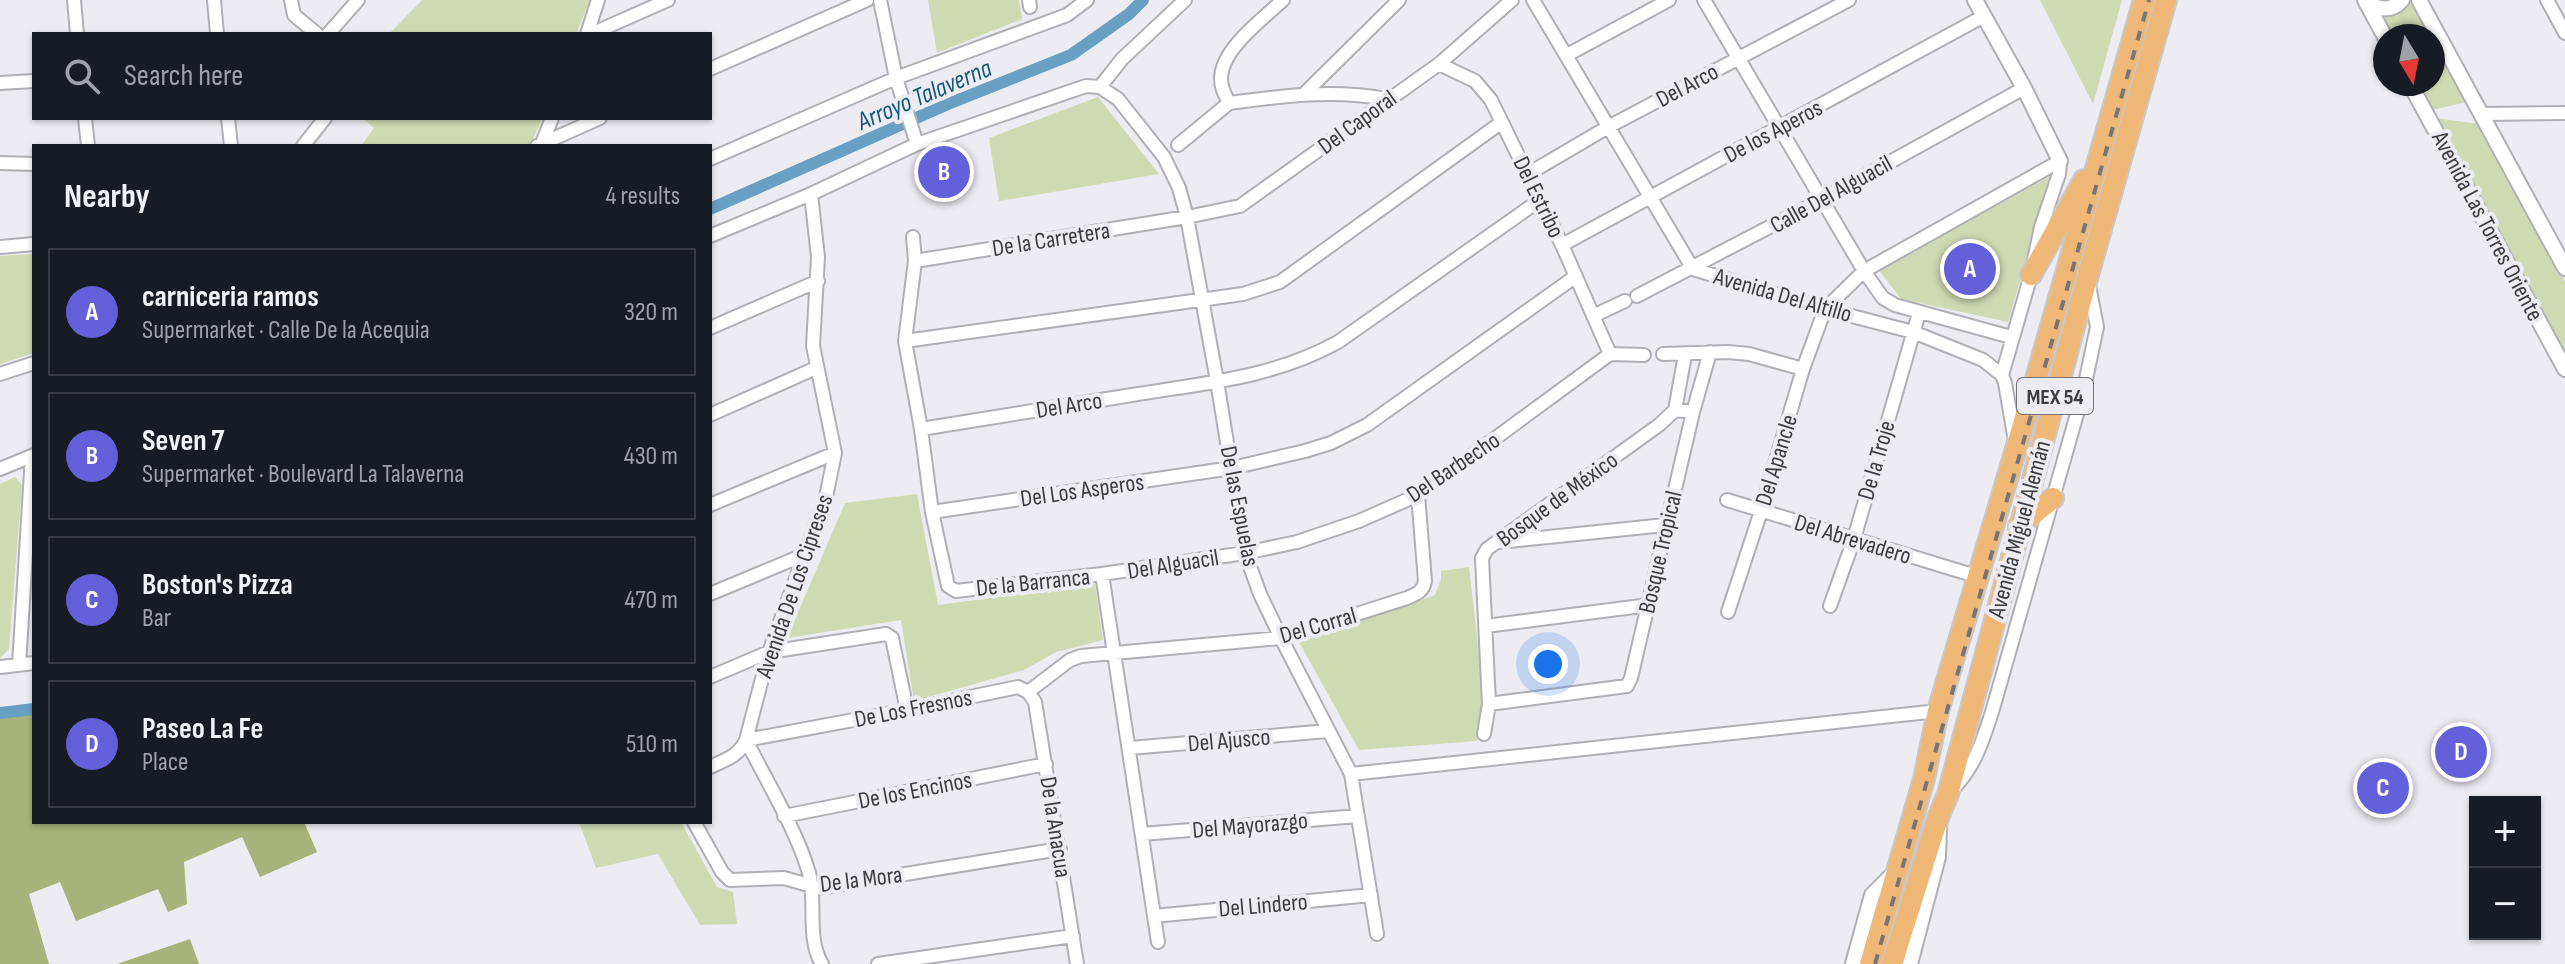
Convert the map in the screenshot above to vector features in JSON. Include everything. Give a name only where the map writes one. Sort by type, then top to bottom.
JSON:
[{"type":"highway","name":"Avenida Miguel Alemán","points":[[1870,964],[1924,779],[1938,711],[2144,0]]},
{"type":"highway","name":"Avenida Miguel Alemán","points":[[1892,964],[1948,794],[2019,526],[2166,0]]},
{"type":"highway","points":[[2031,275],[2099,152]]},
{"type":"highway","points":[[2019,526],[2053,498]]},
{"type":"street","points":[[74,0],[77,32]]},
{"type":"street","points":[[214,0],[217,32]]},
{"type":"street","points":[[291,0],[294,15],[315,32]]},
{"type":"street","points":[[330,32],[358,0]]},
{"type":"street","points":[[590,32],[598,0]]},
{"type":"street","points":[[594,32],[668,0]]},
{"type":"street","points":[[712,68],[867,0]]},
{"type":"street","points":[[880,0],[896,78],[916,138]]},
{"type":"street","points":[[712,158],[896,78],[1067,15],[1087,0]]},
{"type":"street","points":[[712,235],[811,194],[916,138],[1086,86],[1100,87],[1122,59],[1185,0]]},
{"type":"street","points":[[1229,103],[1221,80],[1226,58],[1283,0]]},
{"type":"street","points":[[1304,94],[1399,0]]},
{"type":"street","name":"Del Caporal","points":[[1187,217],[1230,208],[1252,199],[1386,99],[1439,64],[1512,0]]},
{"type":"street","name":"Avenida Del Altillo","points":[[1533,0],[1693,269],[1913,332],[1983,360],[2002,375]]},
{"type":"street","points":[[1567,55],[1669,0]]},
{"type":"street","points":[[1704,0],[1883,298],[1919,313],[2011,337]]},
{"type":"street","name":"Del Arco","points":[[1528,174],[1608,127],[1849,0]]},
{"type":"street","points":[[1975,0],[2060,161],[2059,174],[2041,227],[2031,275],[2002,375],[2016,449]]},
{"type":"street","points":[[2366,2],[2380,9],[2389,9],[2402,0]]},
{"type":"street","name":"Avenida Las Torres Oriente","points":[[2419,0],[2565,268]]},
{"type":"street","points":[[2547,0],[2565,33]]},
{"type":"street","points":[[2366,2],[2378,24]]},
{"type":"street","name":"De los Aperos","points":[[1562,245],[1984,16]]},
{"type":"street","name":"Del Estribo","points":[[1439,64],[1475,81],[1491,100],[1562,245],[1610,354]]},
{"type":"street","points":[[0,83],[32,81]]},
{"type":"street","name":"De las Espuelas","points":[[1100,87],[1118,99],[1164,157],[1179,188],[1217,381],[1245,553],[1281,638],[1351,774],[1377,934]]},
{"type":"street","name":"Calle Del Alguacil","points":[[1593,316],[1693,269],[2024,88]]},
{"type":"street","points":[[1178,145],[1229,103],[1304,94],[1356,94],[1386,99]]},
{"type":"street","name":"Avenida Las Torres Oriente","points":[[2417,96],[2565,369]]},
{"type":"street","points":[[2481,114],[2565,113]]},
{"type":"street","points":[[85,120],[88,144]]},
{"type":"street","points":[[229,120],[231,144]]},
{"type":"street","points":[[305,144],[323,120]]},
{"type":"street","points":[[540,144],[551,120]]},
{"type":"street","points":[[542,144],[596,120]]},
{"type":"street","points":[[905,341],[1243,294],[1280,282],[1502,122]]},
{"type":"street","points":[[1825,309],[1864,271],[2060,161]]},
{"type":"street","points":[[0,163],[32,164]]},
{"type":"street","name":"Avenida De Los Cipreses","points":[[746,740],[769,652],[826,497],[835,453],[813,346],[818,257],[811,194]]},
{"type":"street","points":[[1217,381],[1281,368],[1338,342],[1540,200]]},
{"type":"street","name":"De la Carretera","points":[[915,261],[1187,217]]},
{"type":"street","name":"De la Barranca","points":[[913,237],[915,261],[905,341],[932,512],[948,586],[952,590],[1102,574],[1158,942]]},
{"type":"street","points":[[0,247],[32,244]]},
{"type":"street","points":[[1948,794],[1965,778],[1976,758],[1992,712],[2083,393],[2097,327],[2088,275]]},
{"type":"street","points":[[1232,468],[1331,443],[1367,425],[1576,276]]},
{"type":"street","points":[[712,327],[818,281]]},
{"type":"street","name":"Del Apancle","points":[[1728,612],[1803,369],[1825,309]]},
{"type":"street","name":"De la Troje","points":[[1830,606],[1854,539],[1919,313]]},
{"type":"street","name":"Bosque Tropical","points":[[1489,704],[1627,686],[1710,352]]},
{"type":"street","points":[[1610,354],[1644,355]]},
{"type":"street","name":"Del Barbecho","points":[[1245,553],[1297,542],[1359,521],[1418,495],[1610,354]]},
{"type":"street","points":[[1663,354],[1749,354],[1803,369]]},
{"type":"street","points":[[1685,355],[1675,410],[1693,412]]},
{"type":"street","points":[[0,374],[32,364]]},
{"type":"street","points":[[712,414],[816,368]]},
{"type":"street","name":"Del Arco","points":[[921,429],[1217,381]]},
{"type":"street","name":"Bosque de México","points":[[1484,734],[1489,704],[1480,566],[1487,549],[1659,425],[1675,410]]},
{"type":"street","points":[[712,504],[835,453]]},
{"type":"street","points":[[0,469],[32,456]]},
{"type":"street","name":"Del Los Asperos","points":[[932,512],[1232,468]]},
{"type":"street","points":[[19,665],[32,471]]},
{"type":"street","name":"Del Corral","points":[[1114,654],[1281,638],[1419,593],[1424,587],[1425,566],[1418,495]]},
{"type":"street","name":"Del Abrevadero","points":[[1727,500],[1979,577]]},
{"type":"street","points":[[1496,543],[1665,525]]},
{"type":"street","name":"Del Alguacil","points":[[1102,574],[1245,553]]},
{"type":"street","points":[[712,593],[806,554]]},
{"type":"street","points":[[1486,626],[1649,605]]},
{"type":"street","points":[[712,676],[769,652],[889,634],[907,710]]},
{"type":"street","points":[[1028,692],[1070,660],[1081,656],[1114,654]]},
{"type":"street","points":[[0,667],[32,663]]},
{"type":"street","name":"De Los Fresnos","points":[[712,766],[734,756],[746,740],[1018,687],[1028,692]]},
{"type":"street","name":"De la Anacua","points":[[1028,692],[1035,702],[1077,964]]},
{"type":"street","points":[[1351,774],[1938,711]]},
{"type":"street","name":"Del Ajusco","points":[[1130,748],[1328,731]]},
{"type":"street","points":[[746,740],[810,874],[815,948],[822,964]]},
{"type":"street","name":"De los Encinos","points":[[784,816],[1046,764]]},
{"type":"street","name":"Del Mayorazgo","points":[[1142,834],[1358,816]]},
{"type":"street","points":[[1910,964],[1938,857],[1938,818]]},
{"type":"street","name":"De la Mora","points":[[695,824],[722,872],[730,880],[784,878],[825,888],[1060,849]]},
{"type":"street","points":[[1853,964],[1872,895],[1897,870]]},
{"type":"street","name":"Del Lindero","points":[[1154,916],[1371,895]]},
{"type":"street","points":[[878,964],[1073,936]]},
{"type":"green space","points":[[422,0],[590,0],[577,32],[391,32]]},
{"type":"green space","points":[[928,0],[1019,0],[1022,19],[937,53]]},
{"type":"green space","points":[[2040,0],[2122,0],[2093,104]]},
{"type":"green space","points":[[2413,3],[2424,24],[2385,24],[2382,19]]},
{"type":"green space","points":[[2445,62],[2467,102],[2432,110],[2424,96],[2445,96]]},
{"type":"green space","points":[[1098,97],[1159,174],[999,201],[989,138]]},
{"type":"green space","points":[[2436,118],[2479,124],[2565,282],[2565,355]]},
{"type":"green space","points":[[364,120],[541,120],[532,142],[528,144],[362,144],[374,128]]},
{"type":"green space","points":[[2051,176],[2008,322],[1901,299],[1879,270]]},
{"type":"green space","points":[[32,254],[32,354],[0,364],[0,256]]},
{"type":"green space","points":[[15,477],[22,485],[9,649],[0,658],[0,484]]},
{"type":"green space","points":[[917,494],[938,605],[1095,584],[1103,640],[1056,652],[1024,670],[914,701],[901,620],[787,638],[845,503]]},
{"type":"green space","points":[[1469,567],[1485,707],[1477,741],[1359,750],[1299,642],[1435,595],[1441,571]]},
{"type":"green space","points":[[32,710],[32,824],[305,824],[317,852],[260,877],[242,837],[184,862],[187,904],[168,912],[158,889],[76,921],[60,882],[29,894],[49,964],[0,964],[0,714]]},
{"type":"green space","points":[[580,824],[682,824],[717,887],[733,892],[737,924],[700,925],[658,854],[596,868]]},
{"type":"green space","points":[[190,939],[199,964],[117,964]]},
{"type":"waterway","name":"Arroyo Talaverna","points":[[712,208],[948,104],[1071,55],[1129,14],[1143,0]]},
{"type":"waterway","name":"Arroyo Talaverna","points":[[0,713],[32,709]]},
{"type":"railway","points":[[1875,964],[2149,0]]},
{"type":"place","name":"Seven 7","points":[[944,172]]},
{"type":"place","name":"carniceria ramos","points":[[1970,269]]},
{"type":"place","name":"Paseo La Fe","points":[[2461,752]]},
{"type":"place","name":"Boston's Pizza","points":[[2383,788]]}]
